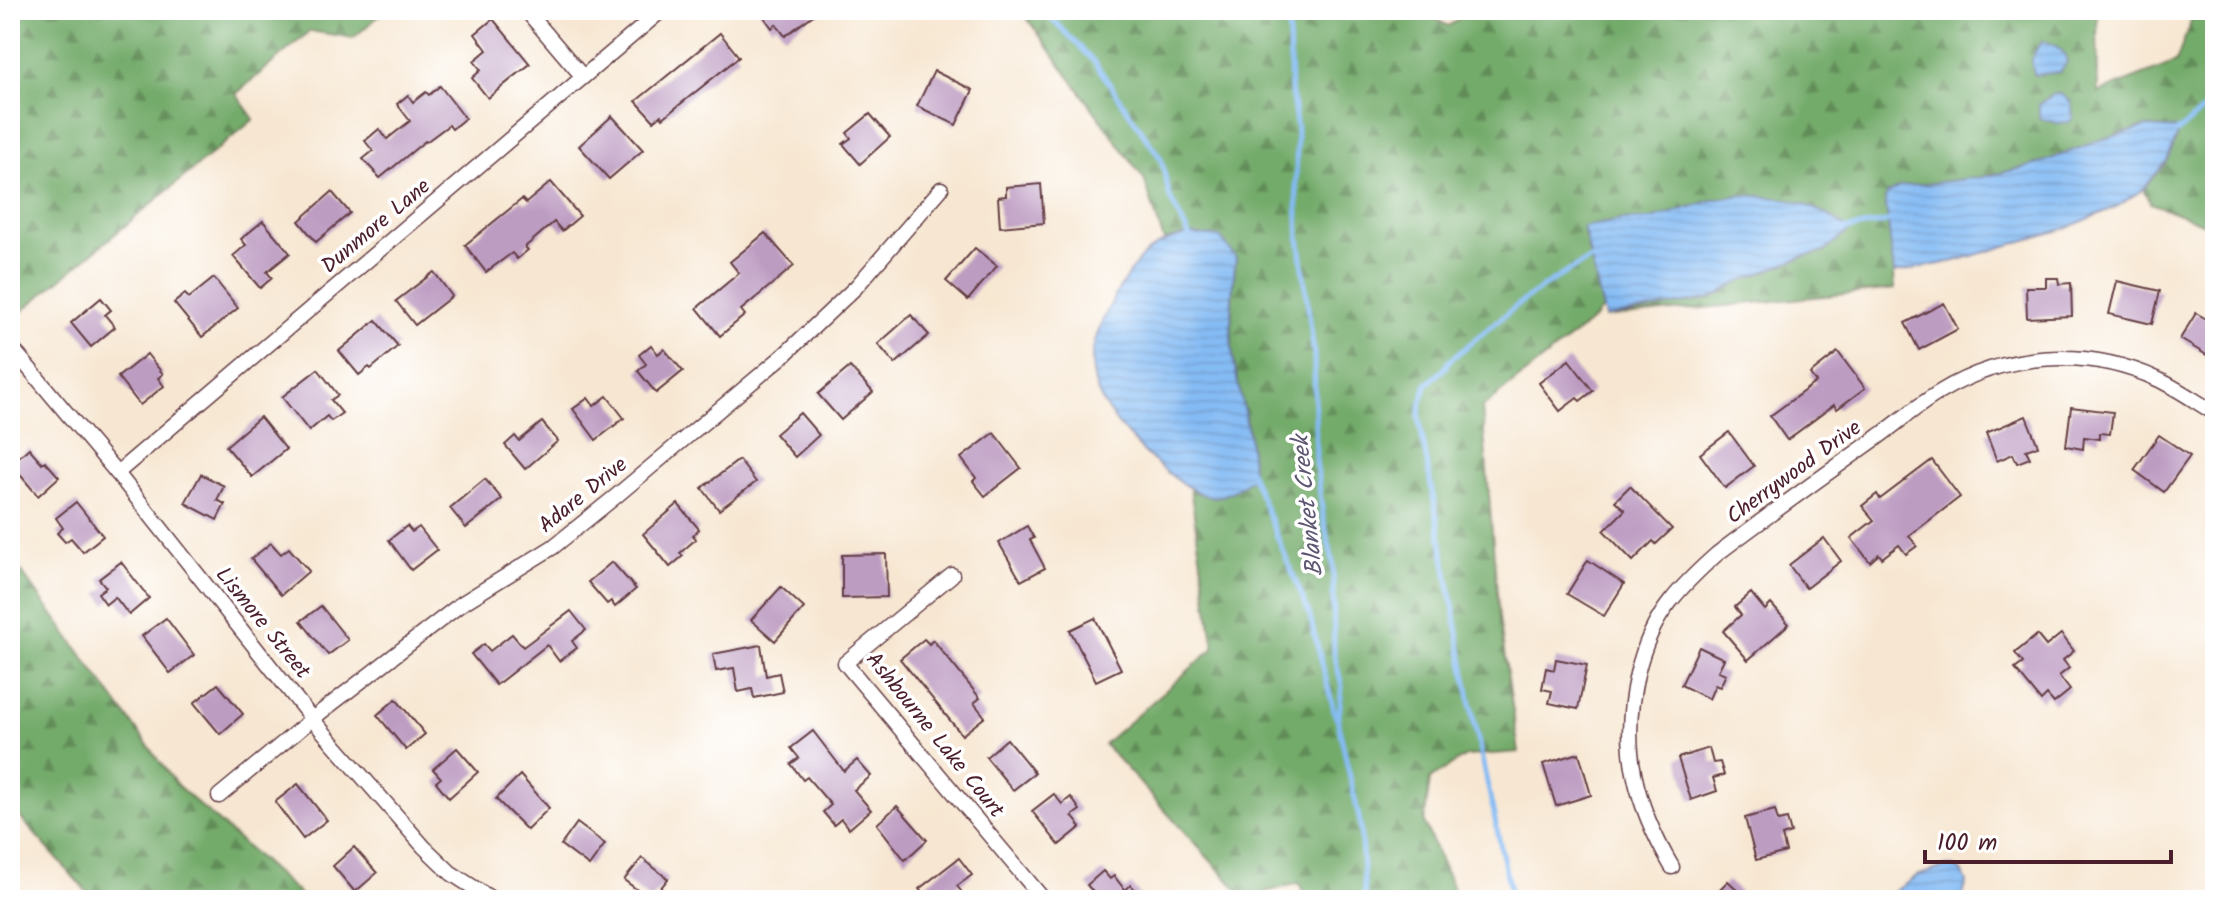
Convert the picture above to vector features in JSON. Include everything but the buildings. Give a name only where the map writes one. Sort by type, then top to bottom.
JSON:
[{"type":"street","points":[[526,10],[583,77]]},
{"type":"street","name":"Dunmore Lane","points":[[117,473],[662,10]]},
{"type":"street","name":"Adare Drive","points":[[219,796],[312,719],[461,604],[553,547],[783,356],[856,287],[941,189]]},
{"type":"street","name":"Lismore Street","points":[[17,354],[117,473],[312,719],[424,847],[451,873],[493,900]]},
{"type":"street","name":"Cherrywood Drive","points":[[1672,867],[1643,809],[1630,758],[1629,720],[1642,654],[1667,604],[1717,554],[1939,392],[1981,371],[2023,359],[2068,358],[2134,370],[2160,380],[2215,413]]},
{"type":"street","name":"Ashbourne Lake Court","points":[[952,575],[845,663],[1042,899]]},
{"type":"green space","points":[[10,10],[386,10],[353,38],[310,31],[236,94],[254,119],[10,321]]},
{"type":"green space","points":[[1021,10],[1422,10],[1448,26],[1472,10],[2097,10],[2098,93],[2176,62],[2195,10],[2215,10],[2215,228],[2151,203],[2143,189],[2167,161],[2180,129],[2147,127],[2100,140],[2035,165],[1983,177],[1894,273],[1895,289],[1604,318],[1711,298],[1743,280],[1805,256],[1824,252],[1740,195],[1651,219],[1621,220],[1583,228],[1603,308],[1595,318],[1482,408],[1499,618],[1519,752],[1466,756],[1430,779],[1424,823],[1458,900],[1307,900],[1299,883],[1245,898],[1104,744],[1214,648],[1190,488],[1209,496],[1252,478],[1248,432],[1232,344],[1236,258],[1189,234],[1164,241],[1144,179]]},
{"type":"green space","points":[[10,556],[177,785],[306,900],[94,900],[10,806]]},
{"type":"water","points":[[2043,41],[2064,53],[2067,62],[2060,72],[2035,75],[2033,57]]},
{"type":"water","points":[[2054,94],[2061,94],[2071,102],[2073,117],[2069,122],[2057,123],[2039,118],[2039,104]]},
{"type":"water","points":[[2147,127],[2180,129],[2167,161],[2143,189],[2118,206],[2067,228],[1955,261],[1894,273],[1885,198],[1888,193],[1899,187],[1983,177],[2035,165],[2100,140]]},
{"type":"water","points":[[1740,195],[1798,202],[1822,212],[1850,230],[1824,252],[1805,256],[1743,280],[1711,298],[1605,318],[1583,227],[1651,219]]},
{"type":"water","points":[[1189,234],[1220,237],[1236,258],[1232,344],[1248,432],[1252,478],[1232,492],[1214,497],[1177,480],[1126,434],[1102,401],[1093,374],[1093,350],[1101,325],[1133,269],[1155,247]]},
{"type":"water","points":[[1947,866],[1960,871],[1967,882],[1961,900],[1882,900],[1917,876]]},
{"type":"waterway","points":[[1043,10],[1093,60],[1161,159],[1170,198],[1190,237]]},
{"type":"waterway","name":"Blanket Creek","points":[[1288,10],[1291,89],[1297,130],[1299,236],[1314,354],[1316,461],[1333,562],[1334,654],[1342,686],[1338,723],[1360,822],[1365,900]]},
{"type":"waterway","points":[[2176,133],[2215,100]]},
{"type":"waterway","points":[[1843,230],[1891,221]]},
{"type":"waterway","points":[[1512,900],[1474,721],[1419,419],[1421,402],[1427,384],[1448,362],[1499,320],[1571,269],[1595,260]]},
{"type":"waterway","points":[[1250,471],[1309,613],[1336,718]]}]
